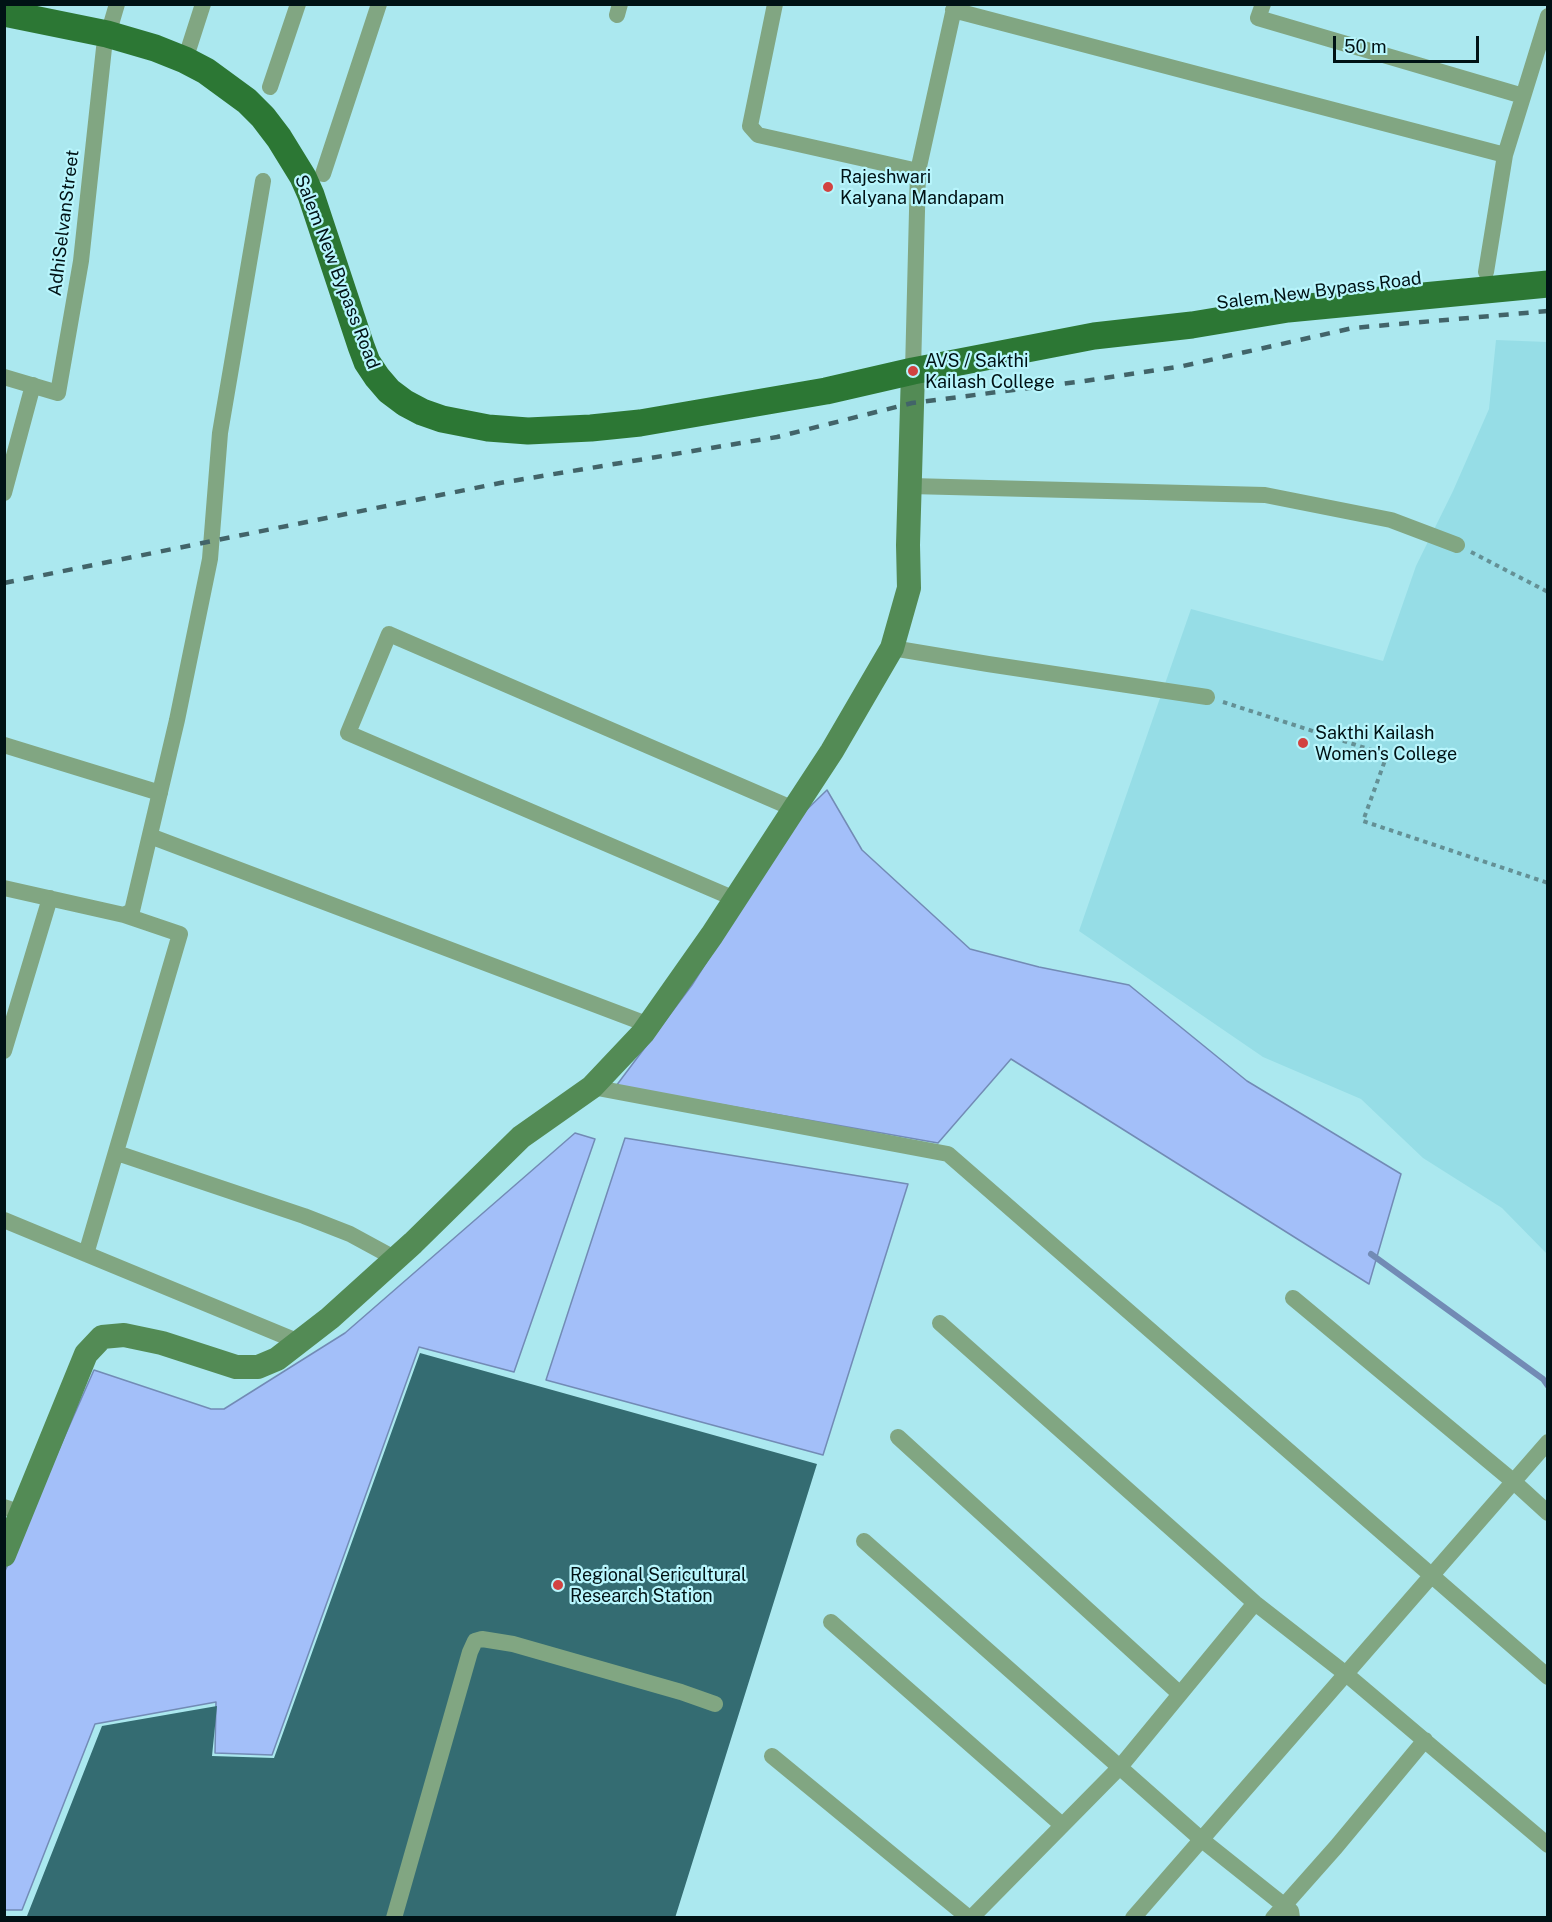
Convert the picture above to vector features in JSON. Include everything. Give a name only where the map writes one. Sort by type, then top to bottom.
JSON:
[{"type":"main road","name":"Salem New Bypass Road","points":[[4,13],[106,41],[155,48],[185,60],[247,101],[263,117],[294,160],[311,195],[361,346],[367,362],[377,377],[389,391],[422,412],[442,419],[488,428],[528,431],[559,430],[640,423],[825,391],[913,371],[1094,336],[1192,325],[1288,309],[1548,285]]},
{"type":"main road","points":[[4,26],[106,41],[194,81],[218,96],[244,117],[279,162],[297,197],[347,355],[372,394],[396,413],[428,427],[461,432],[488,428]]},
{"type":"main road","name":"Salem New Bypass Road","points":[[1094,336],[1189,308],[1298,291],[1548,267]]},
{"type":"street","name":"AdhiSelvanStreet","points":[[4,377],[58,393],[81,261],[106,41],[117,4]]},
{"type":"street","points":[[185,60],[203,4]]},
{"type":"street","points":[[270,87],[298,4]]},
{"type":"street","points":[[323,174],[379,4]]},
{"type":"street","points":[[775,4],[750,126],[758,135],[918,171]]},
{"type":"street","points":[[1263,4],[1258,18],[1523,96]]},
{"type":"street","points":[[4,1556],[13,1510],[86,1354],[102,1337],[124,1335],[162,1343],[236,1367],[258,1367],[277,1359],[330,1318],[396,1259],[521,1137],[592,1087],[649,1025],[832,751],[892,648],[909,588],[918,171],[954,7],[1505,156]]},
{"type":"street","points":[[1486,272],[1505,156],[1548,16]]},
{"type":"street","points":[[124,915],[132,911],[160,793],[210,559],[220,433],[263,182]]},
{"type":"street","points":[[4,493],[33,385]]},
{"type":"street","points":[[910,486],[1265,495],[1391,520],[1456,545]]},
{"type":"street","points":[[735,899],[348,734],[389,634],[794,808]]},
{"type":"street","points":[[892,648],[1207,697]]},
{"type":"street","points":[[4,745],[160,793]]},
{"type":"street","points":[[150,836],[649,1025]]},
{"type":"street","points":[[4,888],[124,915],[180,934],[86,1254]]},
{"type":"street","points":[[4,1051],[50,898]]},
{"type":"street","points":[[592,1087],[948,1154],[1548,1677]]},
{"type":"street","points":[[117,1153],[341,1230],[396,1259]]},
{"type":"street","points":[[4,1220],[299,1342]]},
{"type":"street","points":[[1293,1298],[1548,1513]]},
{"type":"street","points":[[940,1323],[1255,1602],[1346,1674],[1547,1843]]},
{"type":"street","points":[[898,1437],[1180,1694]]},
{"type":"street","points":[[1133,1917],[1548,1442]]},
{"type":"street","points":[[864,1541],[1283,1913],[1425,1740]]},
{"type":"street","points":[[772,1756],[970,1917],[1120,1767],[1255,1602]]},
{"type":"street","points":[[831,1622],[1062,1825]]},
{"type":"street","points":[[394,1917],[475,1641],[482,1639],[513,1644],[681,1692],[715,1704]]},
{"type":"path","points":[[1456,545],[1548,592]]},
{"type":"path","points":[[1207,697],[1387,755],[1363,821],[1548,883]]},
{"type":"shaded area","points":[[1496,340],[1547,342],[1547,1254],[1502,1208],[1423,1158],[1361,1099],[1263,1057],[1079,931],[1191,609],[1383,661],[1416,566],[1453,491],[1489,409]]},
{"type":"shaded area","points":[[827,790],[862,850],[970,949],[1039,967],[1129,985],[1247,1081],[1401,1174],[1369,1284],[1011,1059],[938,1143],[616,1086],[692,985],[795,821]]},
{"type":"shaded area","points":[[575,1133],[595,1139],[514,1372],[419,1347],[272,1755],[215,1753],[216,1702],[95,1724],[22,1910],[5,1910],[5,1571],[94,1370],[211,1409],[224,1409],[345,1333]]},
{"type":"shaded area","points":[[625,1138],[908,1184],[823,1455],[546,1380]]},
{"type":"building","name":"Regional Sericultural Research Station","points":[[420,1353],[817,1464],[675,1918],[46,1918],[27,1916],[102,1726],[217,1706],[212,1756],[274,1758]]},
{"type":"waterway","points":[[1371,1254],[1543,1379],[1548,1386]]},
{"type":"railway","points":[[4,583],[500,483],[777,437],[912,403],[1183,366],[1353,328],[1548,311]]},
{"type":"place","name":"Rajeshwari Kalyana Mandapam","points":[[828,187]]},
{"type":"place","name":"AVS / Sakthi Kailash College","points":[[913,371]]},
{"type":"place","name":"Sakthi Kailash Women's College","points":[[1303,743]]},
{"type":"place","name":"Regional Sericultural Research Station","points":[[558,1585]]}]
